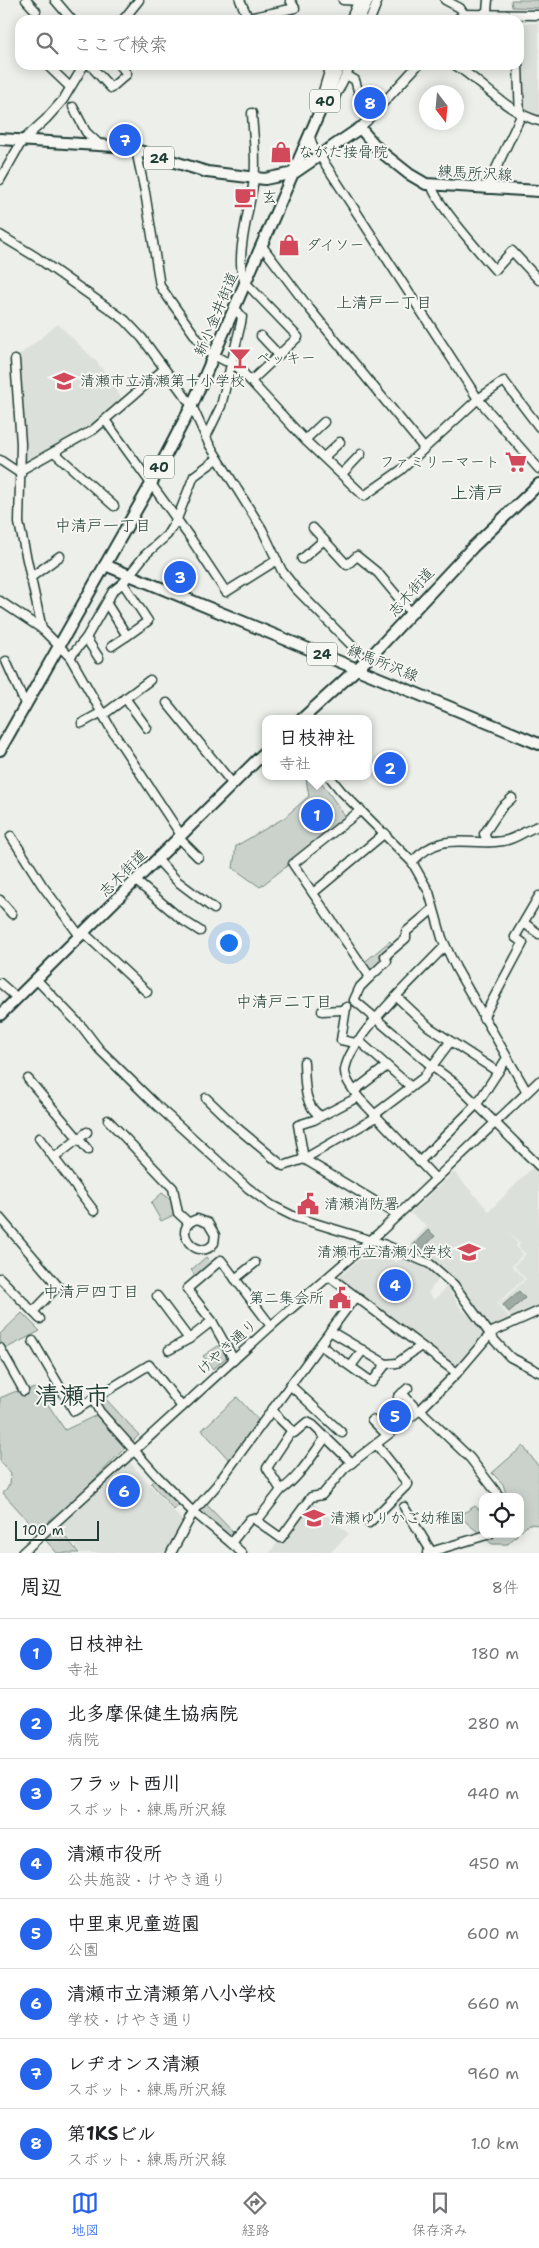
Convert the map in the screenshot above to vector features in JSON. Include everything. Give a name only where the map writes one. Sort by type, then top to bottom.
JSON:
[{"type":"main road","points":[[360,15],[362,0]]},
{"type":"main road","name":"新小金井街道","points":[[2,742],[26,706],[151,484],[192,406],[338,70]]},
{"type":"main road","name":"24","points":[[0,139],[100,145],[136,150],[207,172],[254,178],[273,178],[294,173],[364,124]]},
{"type":"main road","name":"練馬所沢線","points":[[364,124],[380,151],[418,181],[432,186],[539,190]]},
{"type":"main road","name":"志木街道","points":[[306,715],[358,668],[412,614],[473,547],[539,484]]},
{"type":"main road","name":"練馬所沢線","points":[[105,566],[126,579],[358,668],[539,744]]},
{"type":"main road","name":"志木街道","points":[[0,1014],[262,755]]},
{"type":"street","points":[[26,0],[36,11]]},
{"type":"street","points":[[55,0],[68,15]]},
{"type":"street","points":[[127,15],[139,0]]},
{"type":"street","points":[[240,0],[247,15]]},
{"type":"street","points":[[266,15],[295,8],[290,0]]},
{"type":"street","points":[[343,0],[362,0]]},
{"type":"street","points":[[353,15],[362,0]]},
{"type":"street","points":[[372,15],[378,0]]},
{"type":"street","points":[[445,0],[460,8],[464,14],[501,15]]},
{"type":"street","points":[[481,14],[486,12],[488,3]]},
{"type":"street","points":[[488,3],[490,11],[494,14]]},
{"type":"street","points":[[524,16],[539,15]]},
{"type":"street","points":[[52,70],[70,87]]},
{"type":"street","points":[[0,180],[22,141],[63,100],[81,70]]},
{"type":"street","points":[[95,70],[111,88],[128,74],[124,70]]},
{"type":"street","points":[[318,117],[318,108],[329,70]]},
{"type":"street","points":[[323,106],[334,99],[348,70]]},
{"type":"street","points":[[364,124],[413,70]]},
{"type":"street","points":[[462,70],[520,114],[539,121]]},
{"type":"street","points":[[488,189],[490,181],[519,122],[518,70]]},
{"type":"street","points":[[346,75],[355,80],[364,124]]},
{"type":"street","points":[[73,107],[86,132],[100,145]]},
{"type":"street","points":[[251,381],[298,337],[245,282],[241,275],[243,240],[254,178],[252,113]]},
{"type":"street","points":[[310,137],[314,150],[322,152],[329,150]]},
{"type":"street","points":[[136,150],[145,192],[160,286],[206,352],[233,362],[305,440],[364,496],[401,470],[478,399],[504,381],[539,427]]},
{"type":"street","points":[[320,156],[347,200],[429,320],[478,399],[539,469]]},
{"type":"street","points":[[432,186],[447,210],[495,270],[512,251],[539,280]]},
{"type":"street","points":[[0,236],[36,257],[125,320],[142,338],[192,406],[217,459],[262,529],[277,560],[296,589],[366,660]]},
{"type":"street","points":[[262,246],[309,308],[424,448]]},
{"type":"street","points":[[206,437],[221,406],[233,362],[242,317],[235,308]]},
{"type":"street","points":[[261,336],[278,354]]},
{"type":"street","points":[[15,360],[21,472],[19,522],[42,629]]},
{"type":"street","points":[[21,472],[93,430],[164,369]]},
{"type":"street","points":[[105,420],[177,519],[226,592],[277,560]]},
{"type":"street","points":[[305,440],[324,422]]},
{"type":"street","points":[[324,457],[340,442]]},
{"type":"street","points":[[54,452],[114,506]]},
{"type":"street","points":[[342,474],[361,454]]},
{"type":"street","points":[[70,657],[86,638],[113,590],[126,579],[145,555],[167,535],[177,519],[194,476],[217,459]]},
{"type":"street","points":[[0,460],[21,472]]},
{"type":"street","points":[[313,528],[347,565],[357,556],[378,573],[412,614]]},
{"type":"street","points":[[302,559],[324,540]]},
{"type":"street","points":[[30,578],[60,556]]},
{"type":"street","points":[[112,646],[148,621],[126,579]]},
{"type":"street","points":[[0,600],[42,629],[70,657],[156,799],[180,836],[198,856]]},
{"type":"street","points":[[106,604],[127,636]]},
{"type":"street","points":[[86,638],[100,658]]},
{"type":"street","points":[[6,661],[26,706]]},
{"type":"street","points":[[82,722],[103,713],[150,680]]},
{"type":"street","points":[[125,698],[147,728]]},
{"type":"street","points":[[167,703],[232,783]]},
{"type":"street","points":[[334,780],[412,862],[429,892],[445,946],[527,1092]]},
{"type":"street","points":[[488,842],[484,834],[502,807],[512,798]]},
{"type":"street","points":[[361,810],[293,864],[370,977]]},
{"type":"street","points":[[412,862],[424,849],[434,845],[458,840],[488,842],[513,839],[528,829],[539,826]]},
{"type":"street","points":[[313,893],[385,833]]},
{"type":"street","points":[[11,836],[42,886],[82,934],[147,992]]},
{"type":"street","points":[[158,859],[177,881],[214,910]]},
{"type":"street","points":[[136,881],[162,899],[200,931]]},
{"type":"street","points":[[484,1018],[523,943],[515,937],[539,896]]},
{"type":"street","points":[[0,900],[12,914]]},
{"type":"street","points":[[411,1087],[356,1042],[341,1040],[346,1008],[354,1000],[360,987],[387,960],[385,956],[406,938],[406,932],[433,909]]},
{"type":"street","points":[[524,923],[539,934]]},
{"type":"street","points":[[436,1179],[356,1094],[348,1083],[345,1070],[356,1042],[445,946]]},
{"type":"street","points":[[36,980],[83,1028],[99,1049],[154,1103],[248,1188],[270,1205],[295,1217],[370,1240],[408,1254],[437,1269],[454,1285],[490,1334],[517,1362],[539,1372]]},
{"type":"street","points":[[0,982],[18,998]]},
{"type":"street","points":[[397,997],[429,1027],[498,1072]]},
{"type":"street","points":[[354,1000],[456,1084],[539,1166]]},
{"type":"street","points":[[322,1011],[346,1008]]},
{"type":"street","points":[[206,1098],[235,1126],[283,1166],[304,1159],[338,1141],[375,1116],[424,1078],[450,1042]]},
{"type":"street","points":[[419,1162],[477,1104],[507,1058]]},
{"type":"street","points":[[304,1062],[306,1096],[317,1114],[322,1116]]},
{"type":"street","points":[[387,1066],[356,1094],[322,1116],[298,1125],[304,1159],[398,1215]]},
{"type":"street","points":[[28,1079],[88,1150]]},
{"type":"street","name":"けやき通り","points":[[22,1553],[271,1326],[330,1277],[398,1215],[539,1081]]},
{"type":"street","points":[[108,1120],[173,1188],[178,1213],[188,1223]]},
{"type":"street","points":[[54,1158],[86,1132]]},
{"type":"street","points":[[39,1138],[94,1211]]},
{"type":"street","points":[[0,1218],[58,1286],[33,1312]]},
{"type":"street","points":[[197,1219],[208,1223],[215,1235],[211,1246],[202,1249],[192,1246],[185,1233],[185,1227],[188,1223],[197,1219]]},
{"type":"street","points":[[211,1246],[271,1326]]},
{"type":"street","points":[[221,1260],[187,1289],[212,1321],[234,1360]]},
{"type":"street","points":[[236,1279],[255,1262]]},
{"type":"street","points":[[330,1277],[457,1373]]},
{"type":"street","points":[[0,1278],[40,1319]]},
{"type":"street","points":[[157,1296],[189,1339]]},
{"type":"street","points":[[172,1552],[194,1511],[216,1486],[356,1296]]},
{"type":"street","points":[[231,1543],[250,1519],[253,1518],[279,1538],[282,1538],[311,1497],[322,1495],[337,1475],[419,1411],[457,1373],[490,1334],[496,1329],[539,1312]]},
{"type":"street","points":[[169,1350],[189,1339],[212,1321]]},
{"type":"street","points":[[330,1330],[386,1364],[397,1364],[421,1346]]},
{"type":"street","points":[[33,1341],[74,1411],[149,1365],[182,1407]]},
{"type":"street","points":[[320,1345],[372,1382],[386,1364]]},
{"type":"street","points":[[0,1348],[24,1391]]},
{"type":"street","points":[[351,1366],[363,1350]]},
{"type":"street","points":[[290,1385],[342,1433]]},
{"type":"street","points":[[403,1393],[419,1411],[470,1458],[497,1493]]},
{"type":"street","points":[[93,1400],[100,1412],[157,1476],[242,1553]]},
{"type":"street","points":[[271,1410],[294,1432],[298,1431],[307,1422],[326,1437],[352,1463]]},
{"type":"street","points":[[372,1420],[387,1435]]},
{"type":"street","points":[[280,1490],[266,1468],[292,1430]]},
{"type":"street","points":[[258,1521],[280,1490],[298,1473],[326,1437]]},
{"type":"street","points":[[369,1522],[408,1484],[376,1444]]},
{"type":"street","points":[[404,1507],[429,1552],[479,1537]]},
{"type":"shaded area","points":[[511,0],[539,0],[539,8],[512,7]]},
{"type":"shaded area","points":[[524,23],[539,23],[539,117],[528,114],[525,110],[523,70]]},
{"type":"shaded area","name":"清瀬市立清瀬第十小学校","points":[[58,324],[97,362],[123,400],[89,427],[25,462],[22,460],[17,357]]},
{"type":"shaded area","points":[[306,780],[320,780],[347,819],[260,887],[233,868],[236,846],[284,818],[309,796]]},
{"type":"shaded area","points":[[390,941],[395,947],[387,961],[370,977],[361,965]]},
{"type":"shaded area","name":"清瀬市立清瀬小学校","points":[[533,1167],[539,1173],[539,1305],[512,1318],[499,1304],[526,1279],[514,1266],[526,1254],[518,1247],[520,1244],[508,1232],[518,1244],[516,1246],[523,1254],[512,1266],[524,1279],[497,1304],[510,1318],[489,1328],[480,1312],[447,1273],[419,1254],[410,1245],[427,1226],[410,1213],[454,1172],[489,1211]]},
{"type":"shaded area","points":[[162,1193],[176,1204],[178,1213],[161,1221],[151,1203]]},
{"type":"shaded area","points":[[428,1230],[435,1236],[420,1252],[413,1245]]},
{"type":"shaded area","points":[[370,1251],[397,1262],[401,1255],[418,1262],[436,1274],[440,1277],[428,1293],[435,1300],[447,1286],[462,1310],[470,1316],[484,1334],[457,1370],[336,1279]]},
{"type":"shaded area","points":[[206,1257],[212,1263],[196,1276],[191,1270]]},
{"type":"shaded area","points":[[519,1291],[525,1298],[509,1312],[503,1305]]},
{"type":"shaded area","points":[[22,1313],[40,1331],[1,1351],[0,1334]]},
{"type":"shaded area","points":[[221,1344],[227,1354],[226,1358],[213,1369],[203,1356]]},
{"type":"shaded area","points":[[37,1388],[65,1430],[99,1414],[125,1445],[125,1448],[53,1522],[79,1553],[57,1553],[3,1493],[10,1484],[11,1474],[0,1461],[0,1398],[14,1392]]},
{"type":"shaded area","points":[[104,1397],[139,1435],[132,1442],[102,1411],[99,1401]]},
{"type":"shaded area","points":[[237,1397],[258,1420],[230,1461],[202,1430]]},
{"type":"shaded area","points":[[523,1446],[539,1467],[539,1525],[529,1524],[524,1528],[524,1493],[506,1493],[503,1484],[492,1473]]},
{"type":"shaded area","points":[[127,1459],[185,1524],[166,1553],[81,1553],[56,1524]]},
{"type":"shaded area","points":[[157,1477],[181,1502],[174,1510],[151,1483]]},
{"type":"shaded area","name":"清瀬ゆりかご幼稚園","points":[[312,1502],[349,1534],[330,1553],[269,1553]]},
{"type":"shaded area","points":[[206,1504],[234,1533],[231,1537],[228,1537],[200,1511]]},
{"type":"shaded area","points":[[475,1506],[479,1510],[479,1533],[459,1516]]},
{"type":"shaded area","points":[[485,1538],[514,1538],[508,1544],[492,1544]]},
{"type":"place","name":"第1KSビル","points":[[370,103]]},
{"type":"place","name":"レヂオンス清瀬","points":[[125,140]]},
{"type":"place","name":"ながた接骨院","points":[[281,152]]},
{"type":"place","name":"玄","points":[[245,197]]},
{"type":"place","name":"ダイソー","points":[[289,245]]},
{"type":"place","name":"ベッキー","points":[[240,358]]},
{"type":"place","name":"清瀬市立清瀬第十小学校","points":[[64,381]]},
{"type":"place","name":"ファミリーマート","points":[[516,462]]},
{"type":"place","name":"フラット西川","points":[[180,577]]},
{"type":"place","name":"北多摩保健生協病院","points":[[390,768]]},
{"type":"place","name":"日枝神社","points":[[317,815]]},
{"type":"place","name":"清瀬消防署","points":[[308,1204]]},
{"type":"place","name":"清瀬市立清瀬小学校","points":[[469,1252]]},
{"type":"place","name":"清瀬市役所","points":[[395,1285]]},
{"type":"place","name":"第二集会所","points":[[340,1298]]},
{"type":"place","name":"中里東児童遊園","points":[[395,1416]]},
{"type":"place","name":"清瀬市立清瀬第八小学校","points":[[124,1491]]},
{"type":"place","name":"清瀬ゆりかご幼稚園","points":[[314,1518]]},
{"type":"district","name":"上清戸一丁目","points":[[384,302]]},
{"type":"district","name":"上清戸","points":[[477,493]]},
{"type":"district","name":"中清戸一丁目","points":[[103,525]]},
{"type":"district","name":"中清戸二丁目","points":[[284,1001]]},
{"type":"district","name":"中清戸四丁目","points":[[91,1291]]},
{"type":"district","name":"清瀬市","points":[[72,1395]]}]
